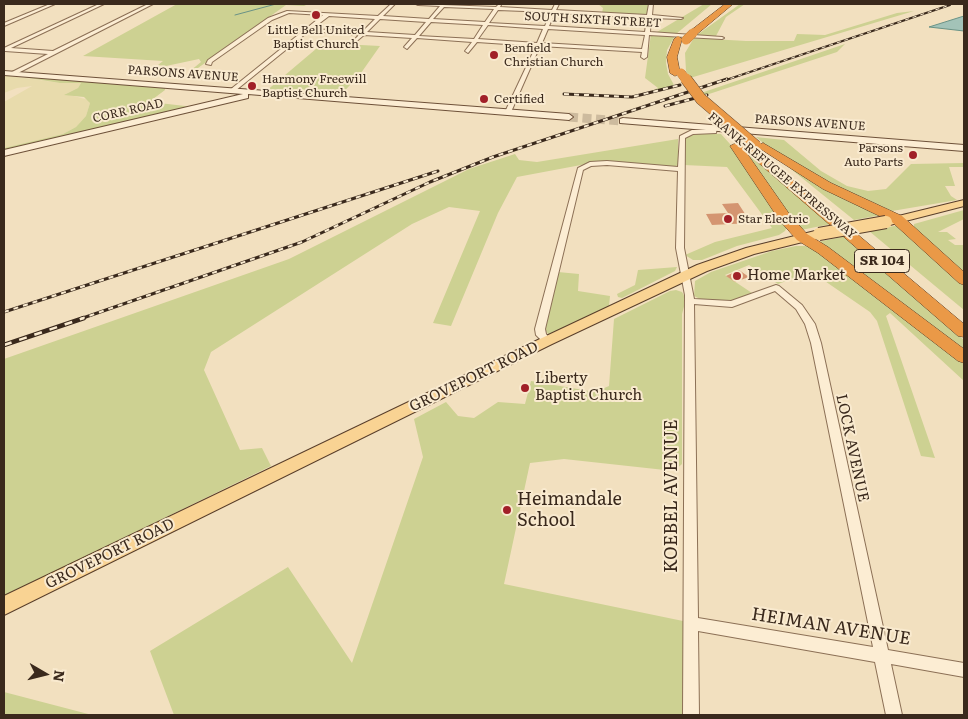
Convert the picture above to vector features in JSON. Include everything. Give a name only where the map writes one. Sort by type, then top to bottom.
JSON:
[{"type":"highway","points":[[698,21],[728,4]]},
{"type":"highway","points":[[686,36],[720,8],[736,4]]},
{"type":"highway","points":[[678,73],[672,57],[708,9]]},
{"type":"highway","name":"FRANK-REFUGEE EXPRESSWAY","points":[[678,73],[693,91],[750,146],[964,332]]},
{"type":"highway","name":"FRANK-REFUGEE EXPRESSWAY","points":[[678,73],[690,96],[717,126],[750,146],[964,317]]},
{"type":"highway","points":[[750,146],[891,221],[964,280]]},
{"type":"highway","points":[[750,146],[785,218],[802,238],[823,250],[964,357]]},
{"type":"main road","name":"GROVEPORT ROAD","points":[[4,606],[547,341],[724,259],[819,234],[891,221],[964,204]]},
{"type":"street","points":[[4,25],[53,4]]},
{"type":"street","points":[[4,49],[102,4]]},
{"type":"street","points":[[14,73],[151,4]]},
{"type":"street","points":[[352,44],[393,4]]},
{"type":"street","points":[[418,4],[498,6],[554,12],[681,18]]},
{"type":"street","points":[[407,47],[444,4]]},
{"type":"street","points":[[508,112],[557,4]]},
{"type":"street","points":[[308,30],[644,54],[651,4]]},
{"type":"street","points":[[468,51],[498,6]]},
{"type":"street","name":"SOUTH SIXTH STREET","points":[[209,64],[210,61],[282,13],[328,14],[722,38]]},
{"type":"street","points":[[233,90],[328,14]]},
{"type":"street","points":[[4,49],[54,53]]},
{"type":"street","name":"PARSONS AVENUE","points":[[4,73],[569,117]]},
{"type":"street","name":"CORR ROAD","points":[[4,153],[258,92]]},
{"type":"street","name":"PARSONS AVENUE","points":[[623,121],[717,126],[964,148]]},
{"type":"street","name":"KOEBEL AVENUE","points":[[691,715],[689,301],[680,248],[682,137],[692,132],[714,132],[717,126]]},
{"type":"street","points":[[547,341],[541,335],[540,328],[579,172],[582,167],[590,164],[616,163],[681,169]]},
{"type":"street","name":"LOCK AVENUE","points":[[689,301],[732,304],[776,288],[792,299],[805,315],[816,343],[894,715]]},
{"type":"street","name":"HEIMAN AVENUE","points":[[691,623],[881,654],[964,670]]},
{"type":"shaded area","points":[[4,75],[60,83],[81,83],[78,88],[66,94],[89,100],[90,103],[86,116],[76,127],[63,134],[4,148],[4,102],[32,86],[17,88],[4,93]]},
{"type":"green space","points":[[177,4],[308,4],[304,6],[286,5],[191,73],[190,71],[201,62],[199,59],[166,66],[158,65],[163,61],[83,56]]},
{"type":"green space","points":[[598,4],[649,4],[647,16],[602,13],[603,8]]},
{"type":"green space","points":[[704,4],[712,4],[676,34],[657,32]]},
{"type":"green space","points":[[740,4],[745,4],[726,17],[716,36],[697,35]]},
{"type":"green space","points":[[914,11],[690,78],[686,71],[685,53],[694,38],[794,41],[797,34],[825,35],[897,13]]},
{"type":"green space","points":[[651,34],[675,36],[667,50],[666,63],[668,74],[674,85],[645,94],[658,88],[645,78]]},
{"type":"green space","points":[[323,43],[380,46],[361,73],[339,97],[265,92]]},
{"type":"green space","points":[[845,44],[837,52],[706,95],[701,93]]},
{"type":"green space","points":[[4,74],[165,86],[165,90],[153,99],[159,103],[194,107],[4,151],[4,148],[63,134],[76,127],[86,116],[90,103],[84,97],[64,95],[78,88],[81,83],[60,83]]},
{"type":"green space","points":[[698,134],[721,134],[739,154],[787,227],[785,231],[779,235],[737,246],[702,260],[693,260],[685,255],[715,242],[772,228],[727,167],[684,165],[685,137]]},
{"type":"green space","points":[[756,137],[784,140],[821,171],[847,186],[868,191],[886,189],[911,164],[964,163],[964,167],[949,167],[955,186],[945,186],[951,196],[957,200],[892,211],[831,184],[769,148]]},
{"type":"green space","points":[[678,139],[678,165],[674,167],[597,162],[517,177],[498,213],[451,326],[433,323],[480,211],[449,207],[412,224],[211,352],[204,370],[240,450],[262,448],[271,466],[4,596],[4,359],[289,259],[469,169],[515,154],[519,160],[537,162]]},
{"type":"green space","points":[[741,148],[831,224],[801,230]]},
{"type":"green space","points":[[786,165],[881,215],[854,220]]},
{"type":"green space","points":[[964,210],[964,219],[938,232],[947,232],[956,239],[948,240],[955,245],[964,245],[964,274],[914,228],[914,224]]},
{"type":"green space","points":[[899,225],[964,284],[964,310],[869,231]]},
{"type":"green space","points":[[846,236],[964,340],[964,352],[818,242]]},
{"type":"green space","points":[[805,246],[819,250],[964,360],[964,381],[890,313],[886,316],[935,458],[921,456],[877,321],[870,312],[816,275],[809,273],[778,284],[749,265],[725,275],[752,293],[728,302],[702,300],[694,296],[695,281],[711,272],[772,251]]},
{"type":"green space","points":[[677,267],[675,271],[622,298],[618,297],[617,294],[635,285],[638,270]]},
{"type":"green space","points":[[558,272],[579,274],[578,291],[610,296],[609,306],[549,335],[545,330]]},
{"type":"green space","points":[[670,291],[682,292],[686,299],[682,314],[682,464],[674,471],[564,459],[530,463],[504,584],[683,621],[683,715],[174,715],[150,651],[288,567],[352,663],[423,457],[414,419],[446,402],[458,416],[474,418],[498,402],[525,404],[531,381],[595,392],[609,386],[614,319]]},
{"type":"green space","points":[[4,692],[92,715],[4,715]]},
{"type":"water","points":[[964,16],[964,31],[929,27]]},
{"type":"building","name":"Star Electric","points":[[738,203],[751,223],[712,225],[706,214],[728,213],[722,204]]},
{"type":"building","name":"Home Market","points":[[739,270],[749,277],[735,282],[726,276]]},
{"type":"waterway","points":[[235,15],[276,4]]},
{"type":"tunnel","points":[[569,117],[623,121]]},
{"type":"railway","points":[[723,81],[950,5]]},
{"type":"railway","points":[[80,319],[302,242],[430,182],[493,157],[727,79]]},
{"type":"railway","points":[[564,94],[632,97],[680,85]]},
{"type":"railway","points":[[665,106],[707,95]]},
{"type":"railway","points":[[4,312],[438,171]]},
{"type":"railway","points":[[4,345],[84,318]]},
{"type":"place","name":"Little Bell United Baptist Church","points":[[316,15]]},
{"type":"place","name":"Benfield Christian Church","points":[[494,55]]},
{"type":"place","name":"Harmony Freewill Baptist Church","points":[[252,86]]},
{"type":"place","name":"Certified","points":[[484,99]]},
{"type":"place","name":"Parsons Auto Parts","points":[[913,155]]},
{"type":"place","name":"Star Electric","points":[[728,219]]},
{"type":"place","name":"Home Market","points":[[737,276]]},
{"type":"place","name":"Liberty Baptist Church","points":[[525,388]]},
{"type":"place","name":"Heimandale School","points":[[507,510]]}]
